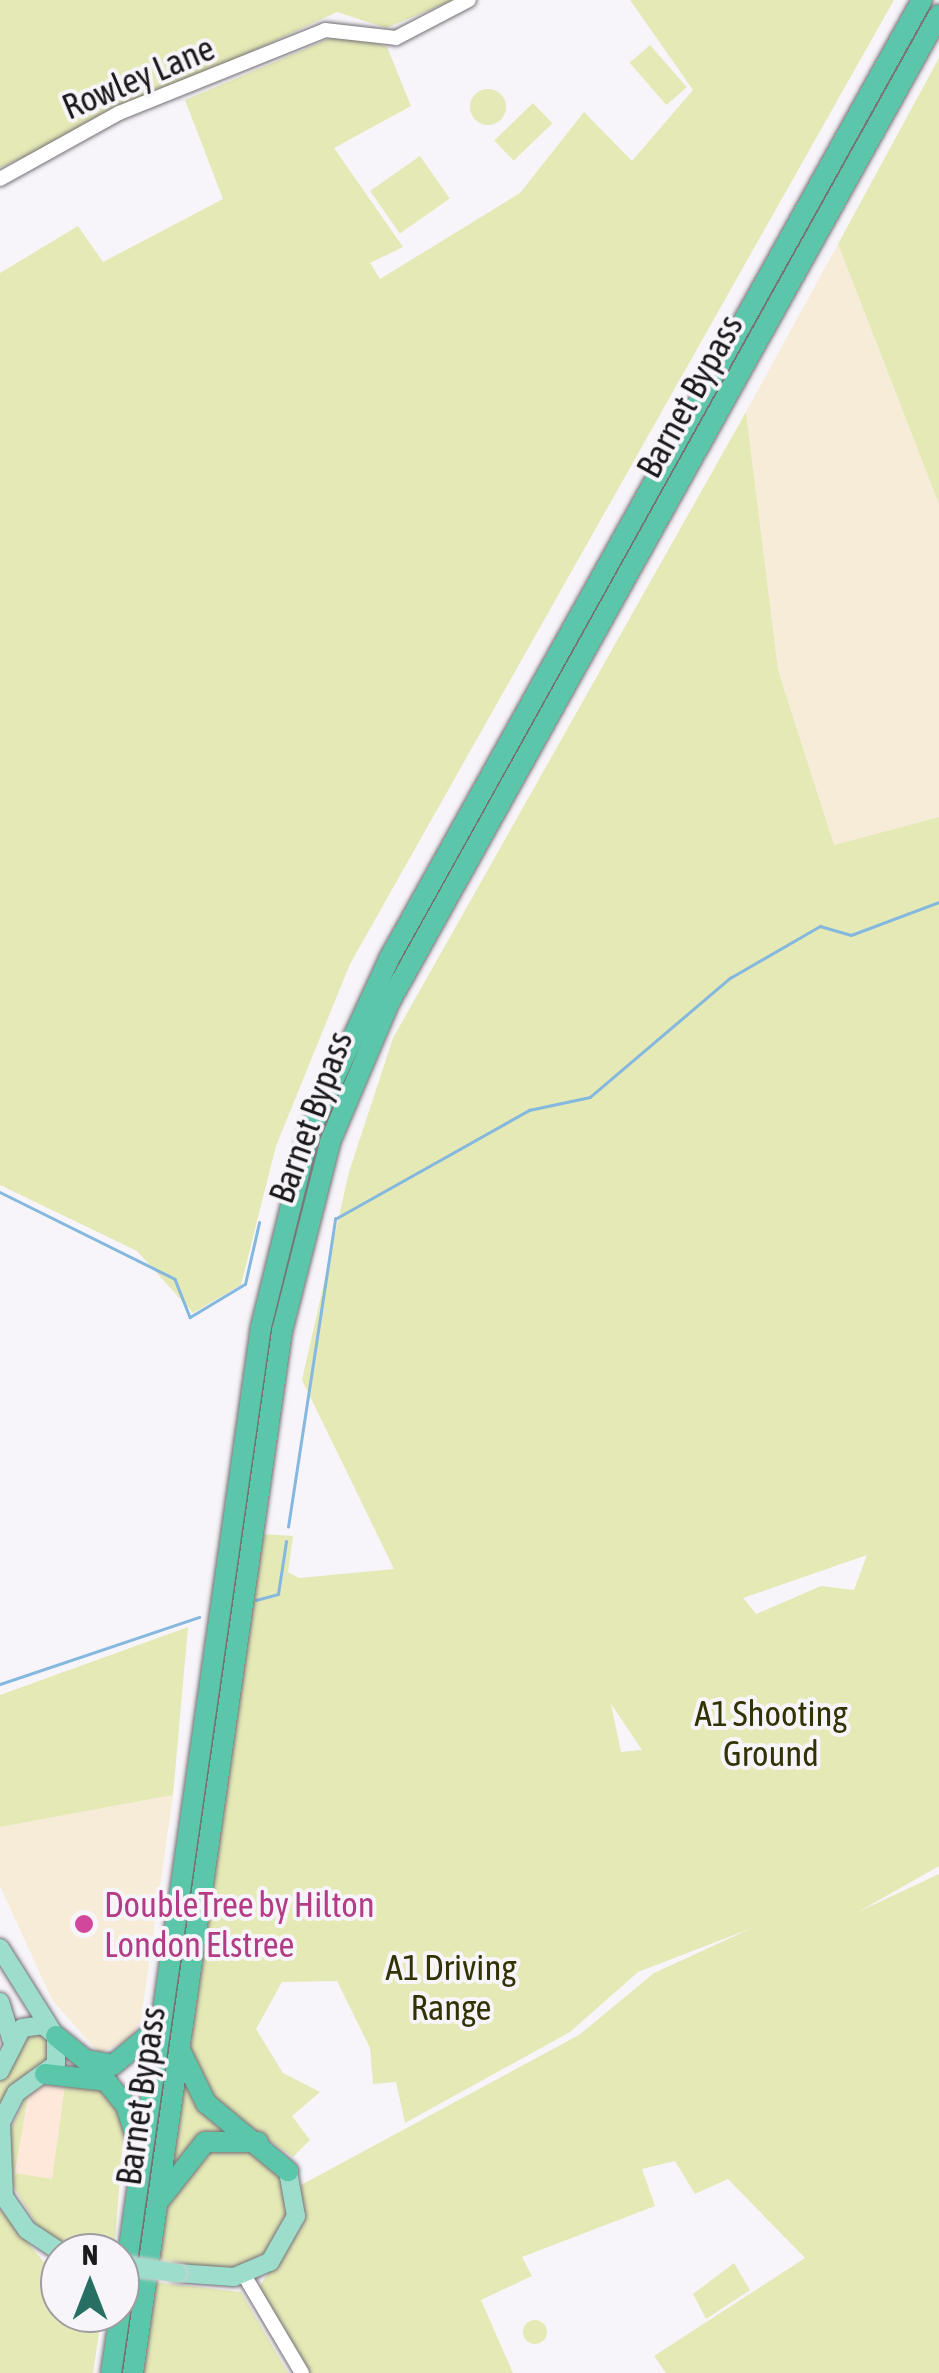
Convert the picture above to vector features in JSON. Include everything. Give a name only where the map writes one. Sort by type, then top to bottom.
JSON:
[{"type":"highway","name":"Barnet Bypass","points":[[131,2233],[261,1327],[309,1134],[377,981],[922,0]]},
{"type":"highway","name":"Barnet Bypass","points":[[133,2373],[282,1331],[330,1142],[389,1003],[939,15]]},
{"type":"highway","points":[[54,2033],[86,2060],[113,2065],[161,2025]]},
{"type":"highway","points":[[180,2047],[206,2102],[260,2142],[288,2171]]},
{"type":"highway","points":[[46,2074],[106,2081],[126,2106],[142,2155]]},
{"type":"highway","points":[[156,2205],[205,2142],[260,2142]]},
{"type":"highway","name":"Barnet Bypass","points":[[111,2373],[117,2333]]},
{"type":"main road","points":[[0,1948],[54,2033],[59,2058],[46,2074],[16,2094],[1,2124],[2,2194],[26,2230],[40,2239]]},
{"type":"main road","points":[[0,2002],[11,2039],[0,2071]]},
{"type":"main road","points":[[11,2039],[34,2024],[54,2033]]},
{"type":"main road","points":[[140,2268],[176,2274],[244,2275],[289,2238],[296,2203],[288,2171]]},
{"type":"street","name":"Rowley Lane","points":[[0,178],[120,113],[325,30],[396,38],[469,0]]},
{"type":"street","points":[[244,2275],[302,2373]]},
{"type":"shaded area","points":[[838,244],[939,504],[939,817],[834,845],[778,670],[746,412]]},
{"type":"shaded area","points":[[173,1795],[141,2020],[129,2040],[99,2053],[52,2000],[0,1886],[0,1827]]},
{"type":"shaded area","points":[[66,2077],[52,2180],[15,2174],[29,2091]]},
{"type":"green space","points":[[0,0],[454,0],[386,28],[337,12],[0,168]]},
{"type":"green space","points":[[630,0],[894,0],[350,964],[276,1146],[241,1285],[193,1313],[137,1251],[0,1185],[0,273],[78,226],[103,262],[223,199],[185,100],[343,33],[387,47],[411,106],[334,148],[403,247],[370,263],[380,279],[520,193],[584,112],[632,161],[693,90]]},
{"type":"green space","points":[[650,45],[687,87],[666,105],[630,63]]},
{"type":"green space","points":[[939,58],[939,504],[838,244]]},
{"type":"green space","points":[[488,89],[501,94],[506,107],[501,120],[488,125],[475,120],[470,107],[475,94]]},
{"type":"green space","points":[[533,103],[552,123],[514,161],[494,141]]},
{"type":"green space","points":[[420,156],[450,199],[400,234],[370,191]]},
{"type":"green space","points":[[746,412],[778,670],[834,845],[939,817],[939,1866],[858,1912],[939,1874],[939,2373],[666,2373],[654,2356],[805,2258],[728,2179],[695,2194],[675,2161],[642,2169],[655,2206],[522,2257],[532,2276],[481,2300],[513,2373],[310,2373],[258,2288],[300,2229],[301,2185],[579,2035],[654,1973],[752,1928],[638,1972],[570,2032],[405,2123],[396,2082],[373,2084],[370,2048],[337,1981],[282,1982],[256,2029],[283,2073],[320,2092],[292,2116],[310,2140],[293,2157],[204,2095],[189,2055],[263,1534],[293,1536],[288,1572],[299,1578],[394,1569],[302,1380],[349,1172],[393,1038]],"holes":[[[867,1555],[854,1590],[821,1586],[756,1614],[743,1598]],[[611,1704],[642,1750],[621,1752]]]},
{"type":"green space","points":[[188,1627],[173,1795],[0,1827],[0,1695]]},
{"type":"green space","points":[[37,2031],[49,2036],[52,2058],[0,2105],[0,2081],[24,2036]]},
{"type":"green space","points":[[66,2077],[110,2093],[124,2129],[116,2233],[40,2230],[9,2179],[9,2133],[29,2091],[15,2173],[52,2179]]},
{"type":"green space","points":[[185,2077],[231,2133],[169,2177]]},
{"type":"green space","points":[[160,2087],[166,2088],[140,2249]]},
{"type":"green space","points":[[229,2141],[278,2166],[291,2210],[269,2251],[233,2269],[157,2264],[168,2200],[188,2163]]},
{"type":"green space","points":[[0,2209],[40,2257],[40,2333],[99,2333],[93,2373],[0,2373]]},
{"type":"green space","points":[[734,2263],[750,2290],[706,2319],[693,2294]]},
{"type":"green space","points":[[154,2282],[241,2292],[288,2373],[142,2373]]},
{"type":"green space","points":[[535,2320],[547,2332],[535,2344],[523,2332]]},
{"type":"waterway","points":[[288,1527],[335,1219],[529,1110],[590,1097],[730,978],[820,926],[851,935],[939,902]]},
{"type":"waterway","points":[[0,1192],[175,1279],[190,1317],[245,1284],[259,1223]]},
{"type":"waterway","points":[[256,1600],[278,1594],[286,1542]]},
{"type":"waterway","points":[[0,1684],[199,1617]]},
{"type":"place","name":"DoubleTree by Hilton London Elstree","points":[[84,1924]]},
{"type":"park label","name":"A1 Shooting Ground","points":[[771,1733]]},
{"type":"park label","name":"A1 Driving Range","points":[[451,1987]]}]
